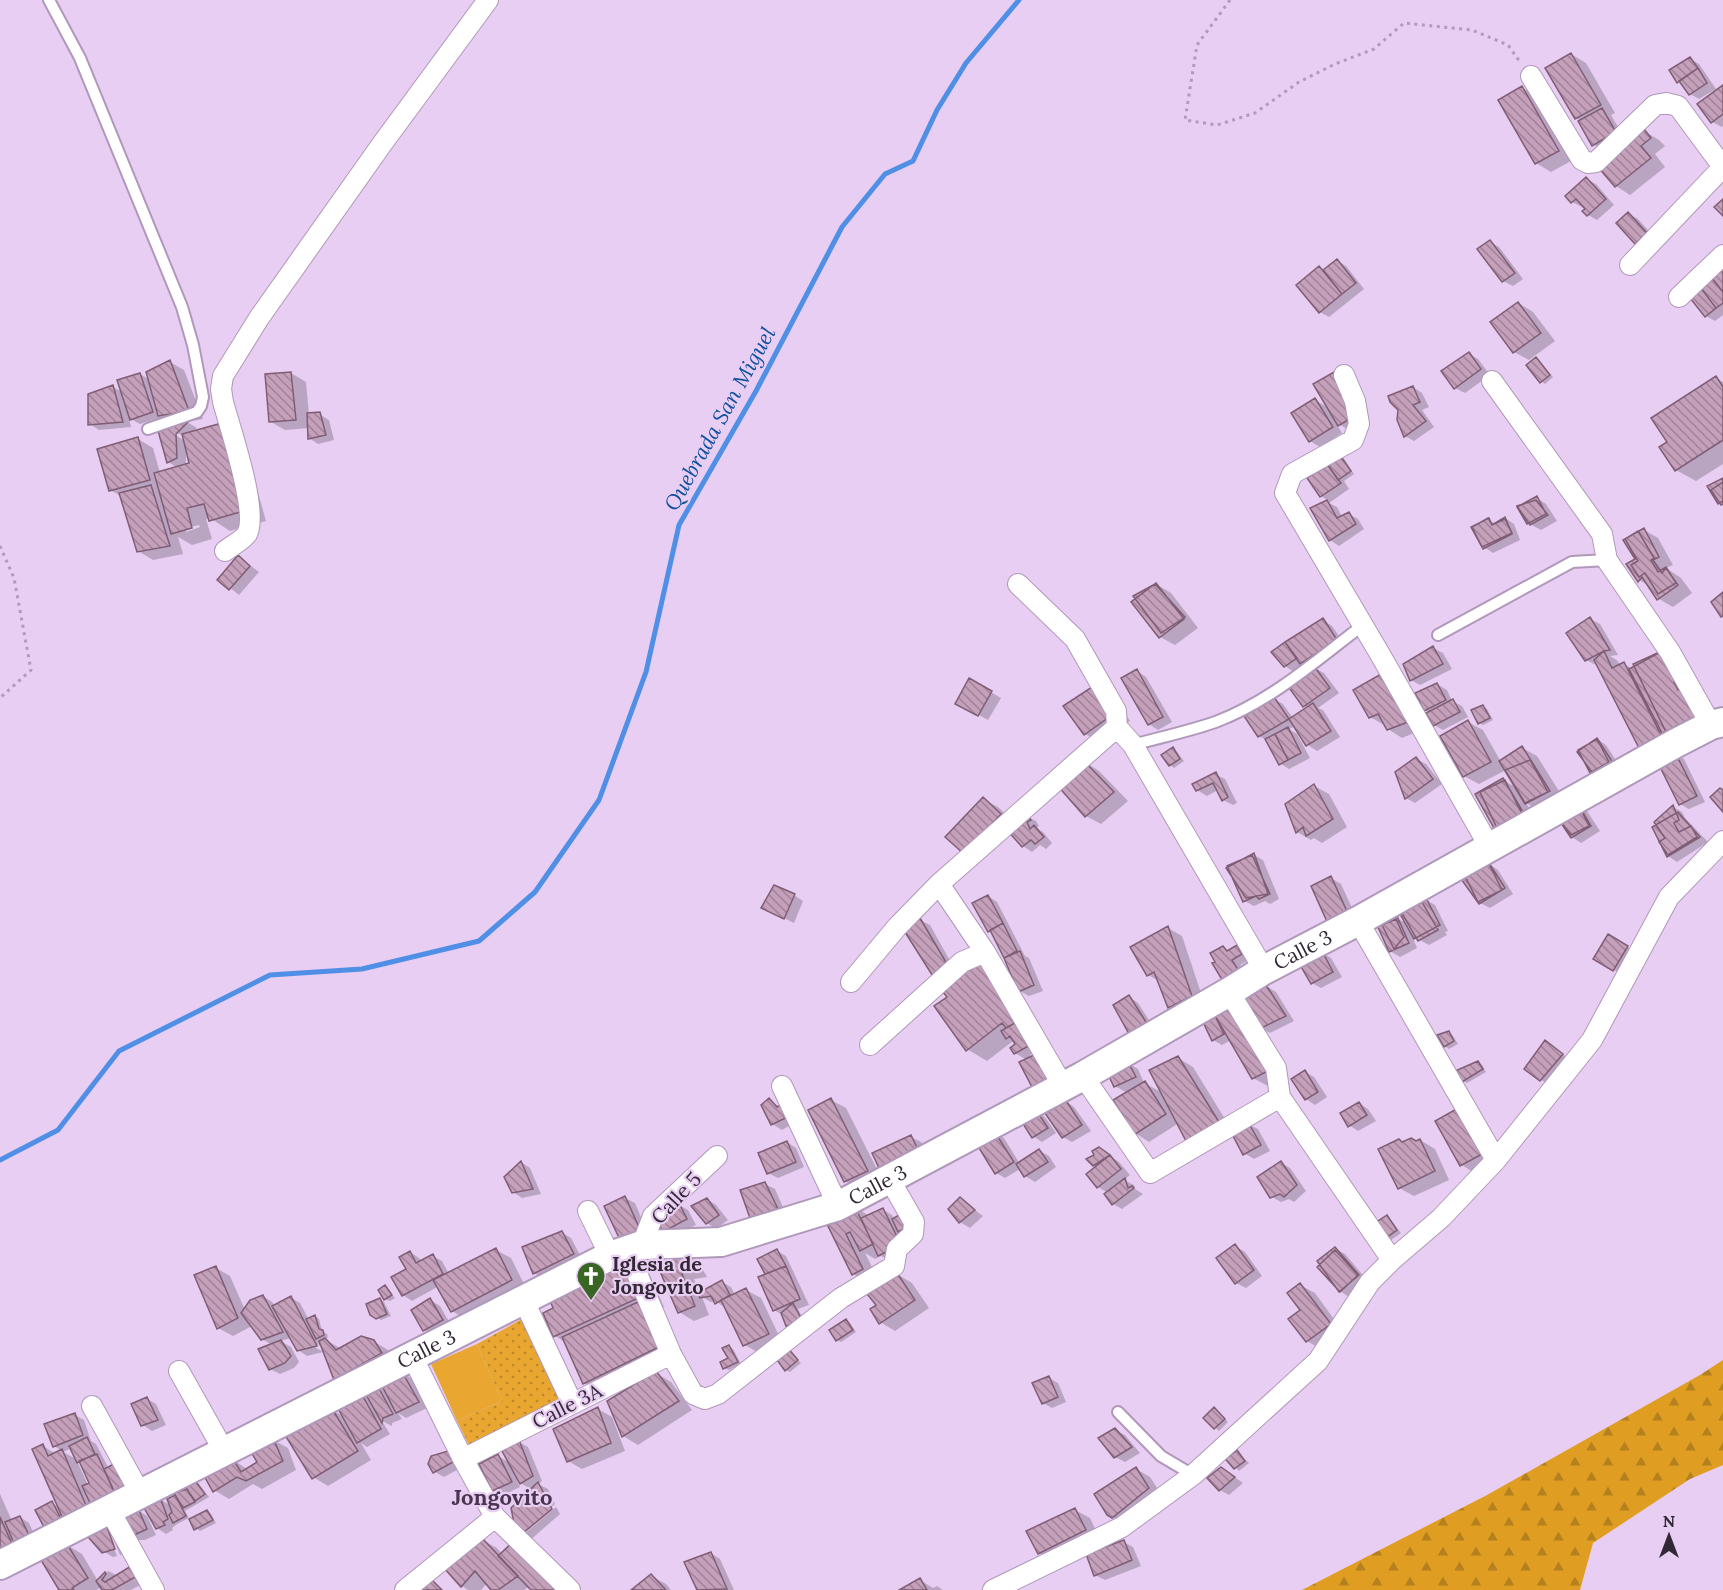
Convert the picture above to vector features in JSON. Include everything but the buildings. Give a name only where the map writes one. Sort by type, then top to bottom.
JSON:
[{"type":"street","points":[[225,551],[246,535],[251,518],[249,500],[223,402],[221,389],[223,376],[259,318],[382,144],[488,0]]},
{"type":"street","points":[[1531,76],[1582,160],[1588,163],[1596,162],[1655,105],[1666,103],[1678,106],[1723,167],[1630,265]]},
{"type":"street","points":[[1679,297],[1723,255]]},
{"type":"street","points":[[1344,375],[1355,400],[1359,424],[1353,440],[1292,474],[1285,493],[1489,846]]},
{"type":"street","points":[[1492,381],[1602,534],[1607,560],[1717,723]]},
{"type":"street","points":[[1018,584],[1076,639],[1116,711],[1117,727],[1134,745],[1263,970]]},
{"type":"street","name":"Calle 3","points":[[0,1565],[523,1299],[626,1250],[721,1242],[838,1206],[1073,1081],[1229,992],[1263,970],[1358,921],[1489,846],[1717,723]]},
{"type":"street","points":[[851,982],[897,927],[939,884],[1117,727]]},
{"type":"street","points":[[998,1589],[1122,1527],[1193,1476],[1318,1361],[1370,1282],[1441,1218],[1496,1160],[1592,1040],[1669,897],[1723,842]]},
{"type":"street","points":[[939,884],[1073,1081],[1150,1173],[1280,1097]]},
{"type":"street","points":[[1358,921],[1496,1160]]},
{"type":"street","points":[[870,1045],[962,962],[984,952]]},
{"type":"street","points":[[1229,992],[1276,1068],[1280,1097],[1392,1260]]},
{"type":"street","points":[[782,1086],[838,1206]]},
{"type":"street","name":"Calle 5","points":[[626,1250],[653,1216],[717,1156]]},
{"type":"street","points":[[588,1211],[626,1250],[671,1354],[693,1394],[705,1399],[718,1394],[841,1298],[894,1266],[897,1249],[913,1234],[914,1222],[890,1180]]},
{"type":"street","points":[[523,1299],[572,1403]]},
{"type":"street","name":"Calle 3A","points":[[462,1459],[671,1354]]},
{"type":"street","points":[[412,1356],[462,1459],[495,1517],[570,1590]]},
{"type":"street","points":[[179,1371],[224,1450]]},
{"type":"street","points":[[92,1406],[140,1493]]},
{"type":"street","points":[[109,1509],[154,1590]]},
{"type":"street","points":[[405,1590],[495,1517]]},
{"type":"lane","points":[[49,0],[80,58],[182,307],[193,345],[203,397],[201,406],[197,412],[148,429]]},
{"type":"lane","points":[[1438,635],[1572,562],[1607,560]]},
{"type":"lane","points":[[1134,745],[1217,721],[1251,705],[1283,685],[1363,625]]},
{"type":"lane","points":[[1118,1412],[1161,1456],[1193,1476]]},
{"type":"path","points":[[1230,0],[1197,45],[1185,120],[1217,125],[1255,113],[1299,82],[1335,64],[1374,49],[1404,23],[1472,30],[1508,45],[1531,76]]},
{"type":"path","points":[[0,546],[14,578],[31,670],[0,698]]},
{"type":"shaded area","points":[[522,1319],[562,1400],[469,1445],[457,1421],[502,1401],[477,1344]]},
{"type":"shaded area","points":[[477,1344],[502,1401],[457,1421],[431,1364]]},
{"type":"green space","points":[[1723,1360],[1723,1465],[1690,1479],[1593,1543],[1580,1590],[1302,1590],[1487,1495]]},
{"type":"waterway","name":"Quebrada San Miguel","points":[[0,1160],[58,1130],[119,1051],[270,975],[362,969],[479,941],[535,892],[599,800],[646,672],[679,525],[756,391],[842,227],[885,174],[913,161],[937,110],[966,63],[1019,0]]},
{"type":"place","name":"Iglesia de Jongovito","points":[[591,1302]]},
{"type":"district","name":"Jongovito","points":[[502,1497]]}]
